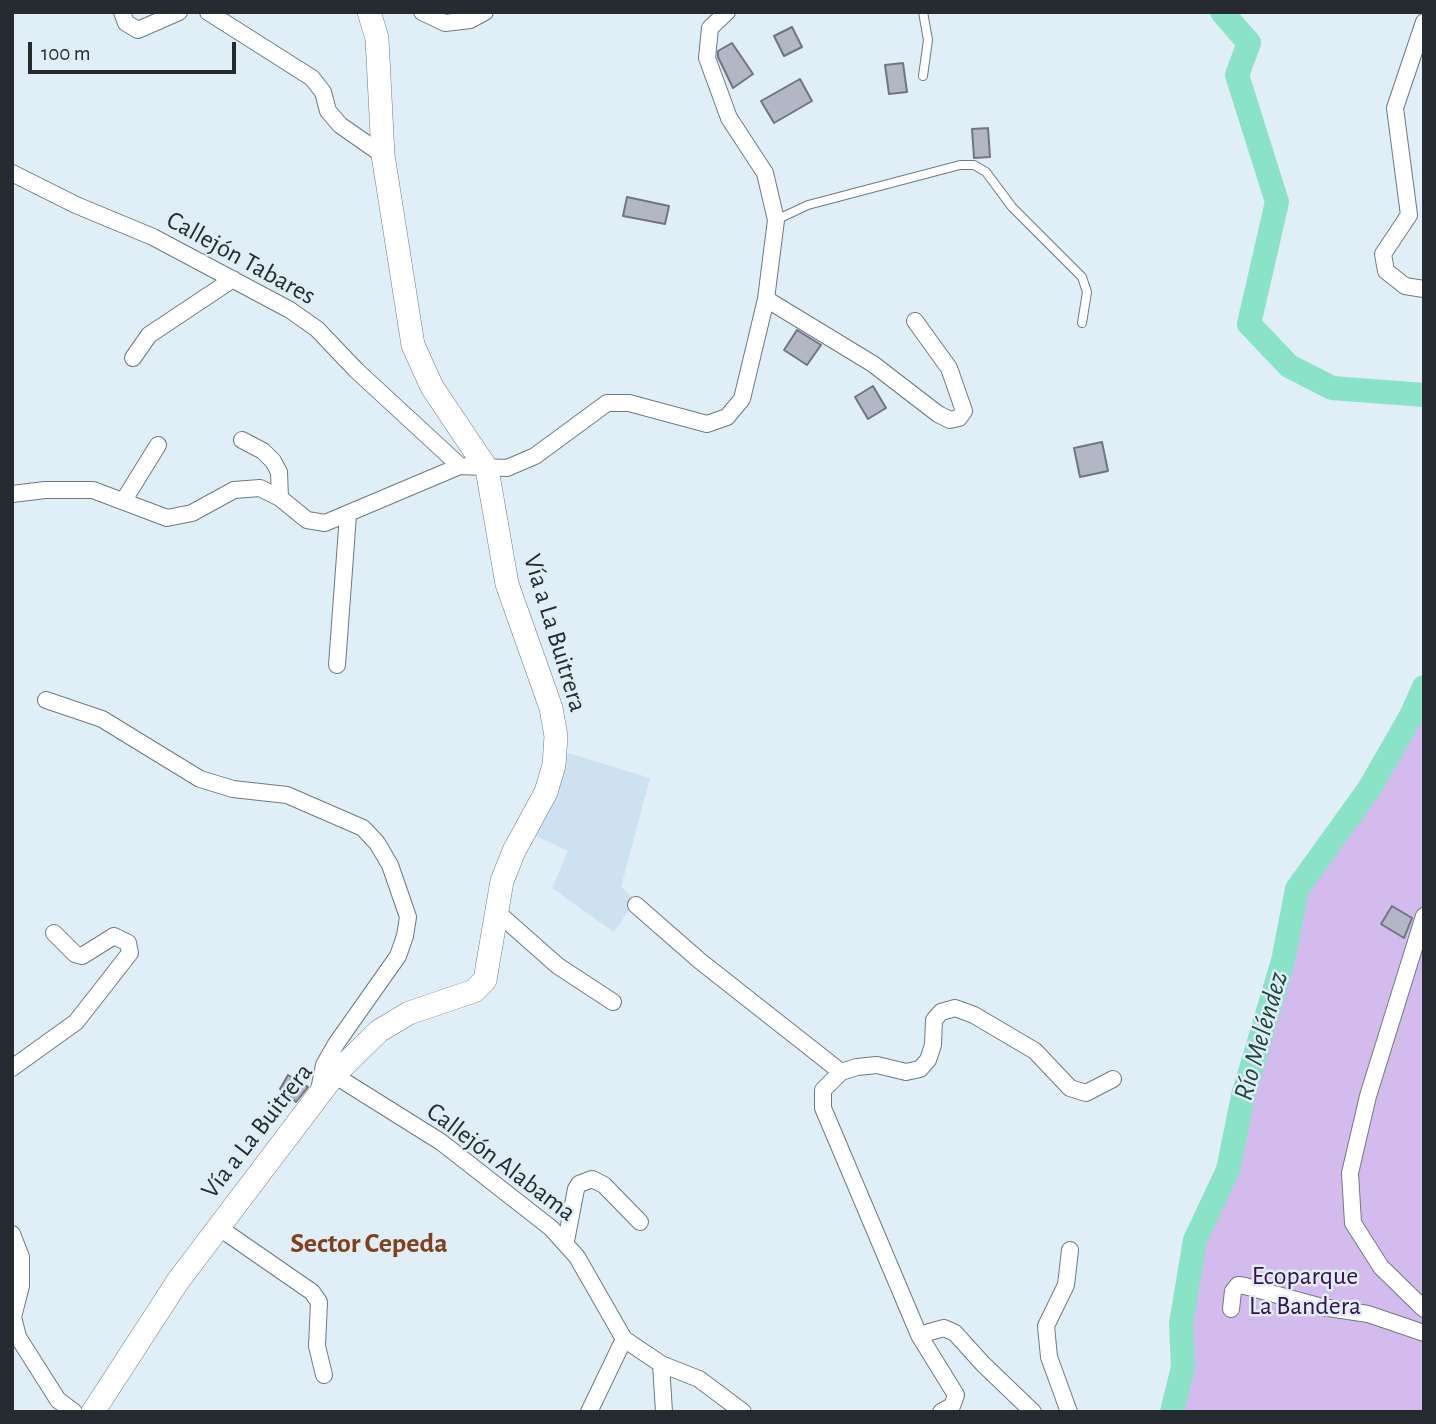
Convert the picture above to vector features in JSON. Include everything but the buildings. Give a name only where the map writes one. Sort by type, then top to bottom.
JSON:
[{"type":"street","points":[[122,12],[126,23],[138,30],[179,12]]},
{"type":"street","points":[[208,12],[312,78],[323,92],[328,111],[340,125],[383,155]]},
{"type":"street","name":"Vía a La Buitrera","points":[[93,1412],[177,1281],[318,1100],[334,1075],[379,1031],[409,1013],[474,991],[485,980],[490,965],[502,881],[513,851],[546,792],[554,765],[556,736],[551,708],[507,584],[487,469],[418,360],[383,155],[377,38],[369,12]]},
{"type":"street","points":[[422,12],[445,23],[470,20],[485,12]]},
{"type":"street","points":[[12,494],[45,490],[93,490],[167,518],[192,513],[234,490],[260,488],[280,498],[307,520],[325,523],[460,467],[508,467],[535,456],[607,403],[629,403],[707,424],[727,417],[742,399],[766,299],[776,220],[765,173],[729,118],[707,58],[710,28],[727,12]]},
{"type":"street","points":[[1424,22],[1395,108],[1409,215],[1383,254],[1386,271],[1405,286],[1424,289]]},
{"type":"street","name":"Callejón Tabares","points":[[12,173],[76,205],[153,237],[233,279],[317,329],[356,370],[460,467]]},
{"type":"street","points":[[133,358],[149,335],[233,279]]},
{"type":"street","points":[[766,299],[873,364],[938,414],[950,420],[959,418],[964,411],[949,368],[915,321]]},
{"type":"street","points":[[242,440],[263,451],[273,461],[279,472],[280,498]]},
{"type":"street","points":[[124,500],[159,445]]},
{"type":"street","points":[[337,666],[348,515]]},
{"type":"street","points":[[46,700],[102,719],[201,779],[233,789],[287,795],[363,828],[377,843],[390,865],[408,917],[405,936],[398,956],[324,1065],[318,1100]]},
{"type":"street","points":[[636,905],[700,961],[841,1072]]},
{"type":"street","points":[[498,913],[558,966],[613,1002]]},
{"type":"street","points":[[1424,916],[1368,1096],[1350,1173],[1353,1223],[1381,1267],[1424,1310]]},
{"type":"street","points":[[12,1068],[91,1008],[130,953],[128,943],[114,936],[82,956],[75,954],[54,933]]},
{"type":"street","points":[[941,1412],[952,1406],[956,1395],[919,1335],[823,1108],[823,1090],[841,1072],[877,1065],[906,1072],[919,1069],[928,1060],[933,1045],[934,1020],[941,1012],[955,1008],[974,1015],[1034,1051],[1070,1088],[1086,1093],[1113,1079]]},
{"type":"street","name":"Callejón Alabama","points":[[334,1075],[440,1142],[566,1241],[624,1339],[661,1364],[699,1379],[737,1409]]},
{"type":"street","points":[[566,1241],[576,1189],[579,1184],[592,1179],[604,1185],[640,1222]]},
{"type":"street","points":[[218,1227],[312,1292],[318,1302],[317,1346],[324,1375]]},
{"type":"street","points":[[12,1234],[21,1257],[21,1286],[13,1317],[18,1337],[58,1400],[74,1412]]},
{"type":"street","points":[[1069,1412],[1048,1357],[1046,1326],[1066,1285],[1070,1250]]},
{"type":"street","points":[[1231,1309],[1233,1291],[1238,1285],[1322,1307],[1368,1314],[1424,1333]]},
{"type":"street","points":[[919,1335],[944,1328],[956,1332],[983,1364],[1033,1412]]},
{"type":"street","points":[[589,1412],[624,1339]]},
{"type":"street","points":[[661,1364],[664,1412]]},
{"type":"lane","points":[[923,12],[928,40],[923,76]]},
{"type":"lane","points":[[776,220],[808,205],[960,164],[974,165],[986,172],[1012,207],[1082,277],[1087,292],[1082,323]]},
{"type":"shaded area","points":[[568,753],[650,778],[621,887],[636,900],[614,932],[552,888],[568,851],[536,836],[556,790]]},
{"type":"green space","name":"Ecoparque La Bandera","points":[[1424,687],[1424,1412],[1172,1412],[1183,1367],[1181,1324],[1195,1240],[1228,1170],[1243,1096],[1283,961],[1297,889],[1369,789],[1411,716]]},
{"type":"waterway","name":"Río Meléndez","points":[[1222,12],[1249,43],[1237,75],[1277,202],[1249,324],[1289,366],[1332,388],[1424,395]]},
{"type":"waterway","name":"Río Meléndez","points":[[1172,1412],[1183,1367],[1181,1324],[1195,1240],[1228,1170],[1243,1096],[1283,961],[1297,889],[1369,789],[1411,716],[1424,687]]},
{"type":"district","name":"Sector Cepeda","points":[[369,1244]]}]
